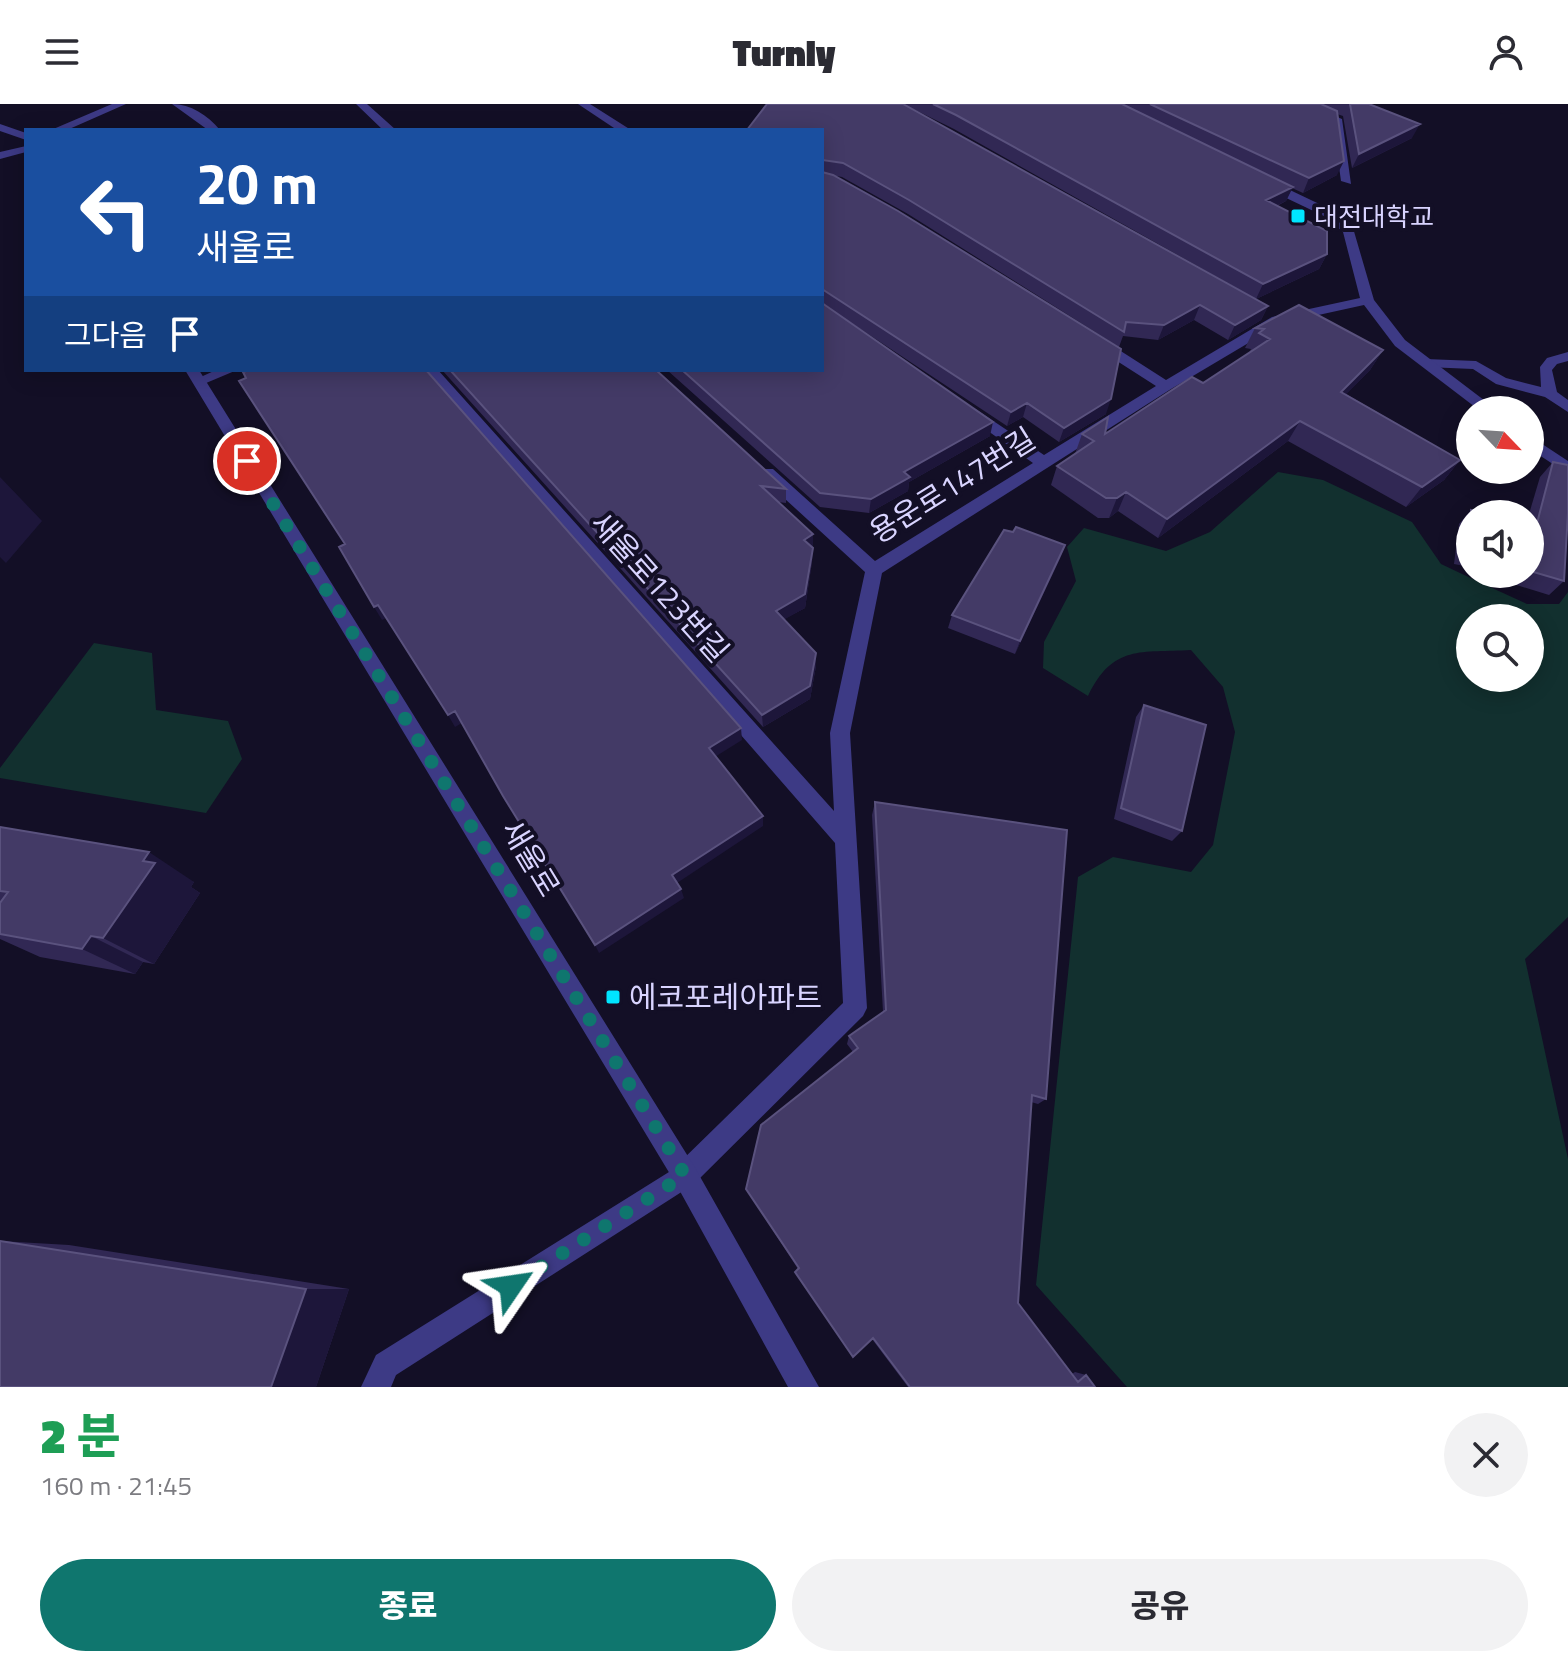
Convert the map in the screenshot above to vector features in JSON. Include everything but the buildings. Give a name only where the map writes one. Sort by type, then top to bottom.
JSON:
[{"type":"street","points":[[62,128],[121,104]]},
{"type":"street","points":[[177,104],[205,120],[212,128]]},
{"type":"street","points":[[361,104],[388,128]]},
{"type":"street","points":[[583,104],[622,128]]},
{"type":"street","points":[[1296,104],[1338,121],[1347,181]]},
{"type":"street","points":[[0,127],[24,136]]},
{"type":"street","points":[[0,156],[24,150]]},
{"type":"street","points":[[1259,180],[1330,214],[1349,231],[1367,300],[1400,343],[1470,396]]},
{"type":"street","name":"용운로147번길","points":[[376,1387],[386,1365],[685,1175],[855,1008],[840,733],[874,570],[1166,386],[1270,316],[1367,300]]},
{"type":"street","points":[[1086,336],[1166,386]]},
{"type":"street","points":[[1550,394],[1545,370],[1552,361],[1568,356]]},
{"type":"street","points":[[1426,363],[1476,365],[1501,381],[1550,394],[1568,407]]},
{"type":"street","points":[[195,376],[218,372]]},
{"type":"street","name":"새울로123번길","points":[[432,372],[848,842]]},
{"type":"street","name":"새울로","points":[[195,376],[685,1175],[804,1387]]},
{"type":"street","points":[[952,399],[1044,463]]},
{"type":"street","points":[[1544,451],[1568,469]]},
{"type":"street","points":[[758,465],[874,570]]},
{"type":"green space","points":[[1278,472],[1323,480],[1412,522],[1441,564],[1456,571],[1456,588],[1493,588],[1527,604],[1456,604],[1456,692],[1544,692],[1544,604],[1559,604],[1568,592],[1568,917],[1525,959],[1568,1159],[1568,1387],[1127,1387],[1036,1285],[1078,877],[1113,857],[1191,872],[1213,845],[1235,732],[1223,687],[1191,650],[1143,652],[1118,659],[1098,679],[1088,696],[1043,668],[1044,642],[1076,581],[1067,547],[1084,528],[1166,551],[1210,532]]},
{"type":"green space","points":[[94,643],[152,653],[156,710],[228,721],[242,759],[206,813],[0,778],[0,768]]},
{"type":"place","name":"대전대학교","points":[[1298,216]]},
{"type":"place","name":"에코포레아파트","points":[[613,997]]},
{"type":"route","points":[[247,461],[685,1175],[511,1286]]}]
